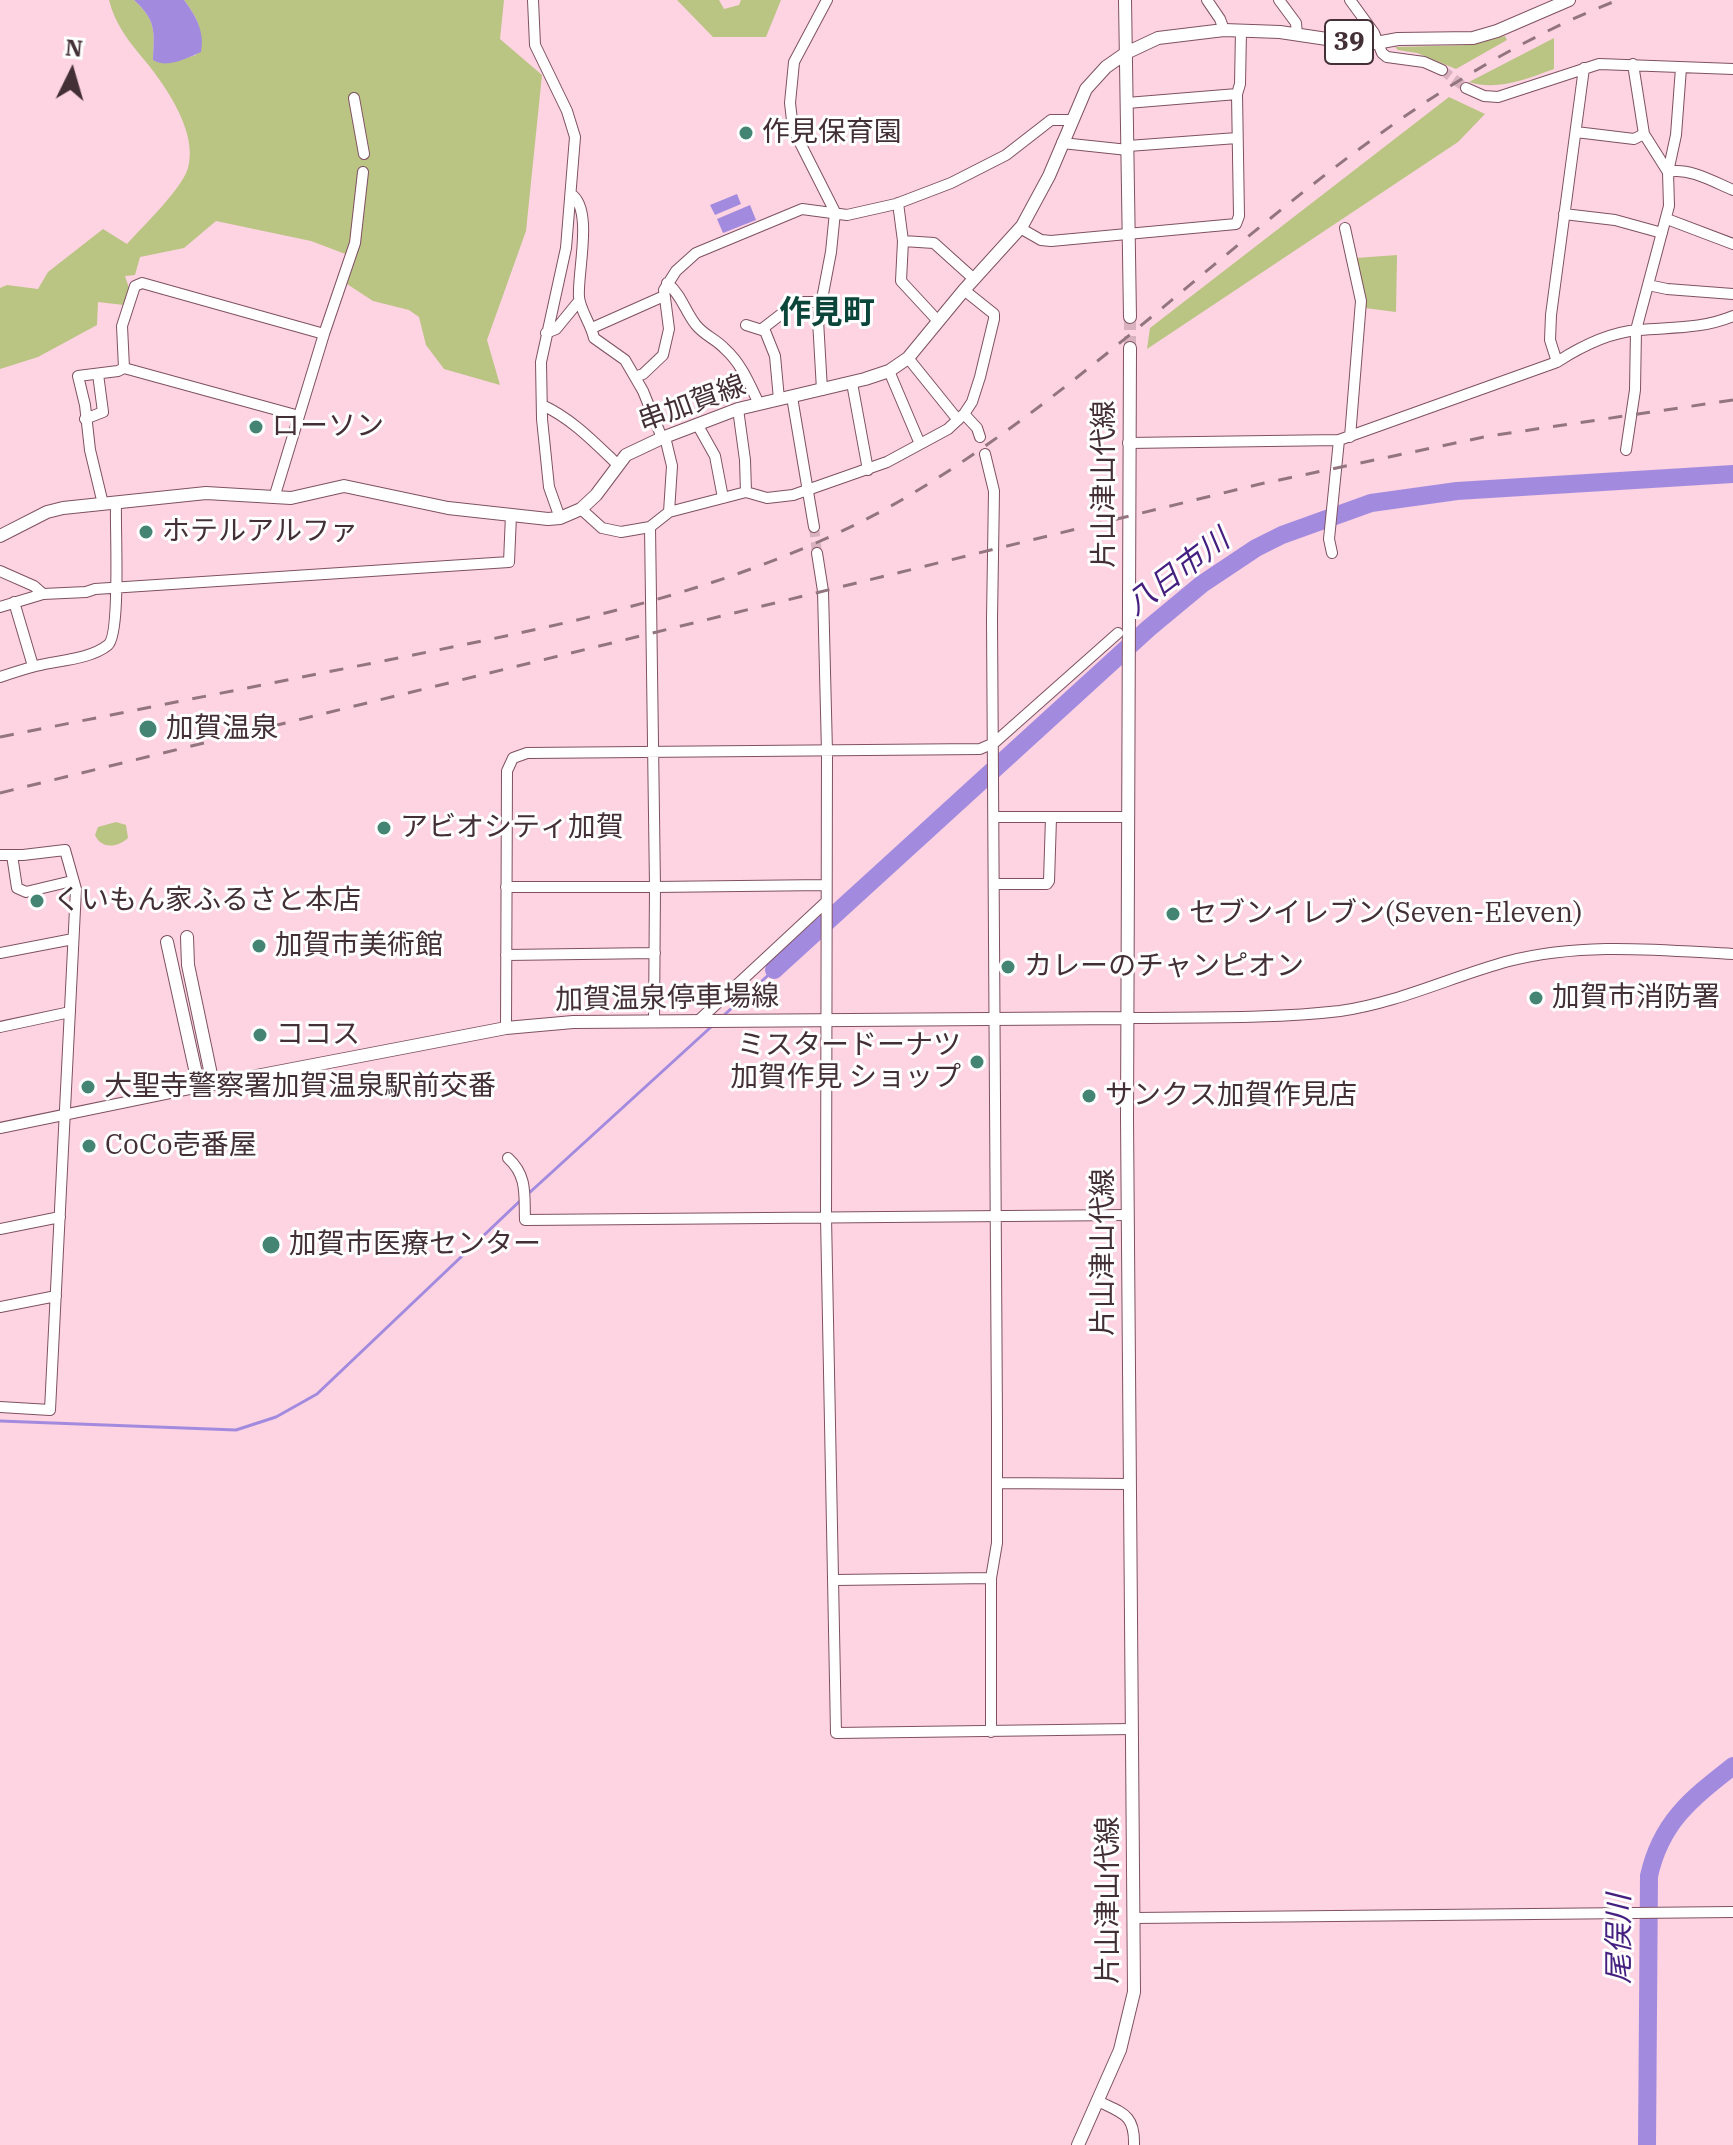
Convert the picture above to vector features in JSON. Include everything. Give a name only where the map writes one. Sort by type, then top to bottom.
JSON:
[{"type":"main road","points":[[1125,0],[1130,317]]},
{"type":"main road","name":"39","points":[[1126,53],[1158,38],[1224,30],[1376,43],[1398,39],[1473,38],[1569,0]]},
{"type":"main road","name":"串加賀線","points":[[0,536],[47,512],[206,493],[274,498],[304,496],[344,486],[429,505],[548,519],[560,518],[581,509],[596,495],[626,455],[663,437],[738,409],[852,383],[889,371],[908,358],[1020,228],[1049,176],[1086,89],[1106,67],[1126,53]]},
{"type":"main road","name":"片山津山代線","points":[[1078,2145],[1120,2050],[1134,1992],[1127,1018],[1130,665],[1124,632],[1130,348]]},
{"type":"main road","points":[[187,937],[188,965],[213,1084]]},
{"type":"main road","points":[[167,942],[199,1087]]},
{"type":"main road","name":"加賀温泉停車場線","points":[[199,1087],[506,1028],[573,1022],[1127,1018]]},
{"type":"street","points":[[533,0],[535,45],[574,130],[566,248],[541,362],[549,487],[560,518]]},
{"type":"street","points":[[822,390],[819,302],[831,252],[835,212],[793,129],[790,103],[794,62],[827,0]]},
{"type":"street","points":[[1207,0],[1224,30]]},
{"type":"street","points":[[1279,0],[1296,23],[1297,35]]},
{"type":"street","points":[[1350,0],[1387,57],[1424,62],[1442,70]]},
{"type":"street","points":[[1020,228],[1041,240],[1051,241],[1236,224],[1239,216],[1237,94],[1241,31]]},
{"type":"street","points":[[1466,88],[1484,96],[1512,95],[1546,80],[1599,64],[1733,69]]},
{"type":"street","points":[[1633,64],[1644,134],[1668,172]]},
{"type":"street","points":[[1557,362],[1550,340],[1551,315],[1584,68]]},
{"type":"street","points":[[1626,450],[1635,390],[1636,330],[1667,219],[1668,172],[1676,135],[1681,68]]},
{"type":"street","points":[[1127,103],[1237,94]]},
{"type":"street","points":[[354,98],[362,128],[364,154]]},
{"type":"street","points":[[635,377],[643,374],[663,355],[669,329],[664,296],[667,283],[696,253],[802,209],[860,213],[898,203],[951,183],[1006,155],[1051,120],[1071,120]]},
{"type":"street","points":[[1576,132],[1634,139],[1644,134]]},
{"type":"street","points":[[1062,143],[1128,148],[1237,138]]},
{"type":"street","points":[[1668,172],[1677,170],[1733,190]]},
{"type":"street","points":[[274,498],[358,232],[363,172]]},
{"type":"street","points":[[571,194],[578,198],[581,207],[579,301],[594,338],[625,360],[663,437],[672,466],[669,512]]},
{"type":"street","points":[[898,203],[903,241],[901,281],[938,321]]},
{"type":"street","points":[[1564,214],[1615,220],[1662,233]]},
{"type":"street","points":[[1667,219],[1733,244]]},
{"type":"street","points":[[1332,553],[1329,539],[1331,502],[1344,438],[1361,301],[1345,228]]},
{"type":"street","points":[[903,241],[934,243],[974,279]]},
{"type":"street","points":[[124,368],[122,326],[135,286],[142,283],[324,334]]},
{"type":"street","points":[[667,283],[677,290],[689,315],[704,335],[732,356],[759,404]]},
{"type":"street","points":[[1128,443],[1344,438],[1557,362],[1576,350],[1636,330],[1711,325],[1731,316],[1733,294],[1648,285]]},
{"type":"street","points":[[581,509],[602,528],[621,532],[650,527],[669,512],[746,492],[767,498],[809,491],[887,462],[948,429],[961,417],[976,390],[994,319],[994,314],[964,290]]},
{"type":"street","points":[[592,328],[664,296]]},
{"type":"street","points":[[546,333],[556,329],[579,301]]},
{"type":"street","points":[[762,329],[797,302],[819,302]]},
{"type":"street","points":[[746,325],[762,329]]},
{"type":"street","points":[[762,329],[775,356],[809,491],[814,527]]},
{"type":"street","points":[[908,358],[961,417],[977,428],[980,437]]},
{"type":"street","points":[[0,677],[33,666],[94,653],[110,644],[114,636],[117,614],[110,504],[96,479],[78,376],[124,368],[299,416]]},
{"type":"street","points":[[889,371],[920,444]]},
{"type":"street","points":[[85,419],[103,412],[98,374]]},
{"type":"street","points":[[852,383],[868,470]]},
{"type":"street","points":[[542,405],[556,411],[580,429],[617,464]]},
{"type":"street","points":[[738,409],[746,492]]},
{"type":"street","points":[[697,424],[715,456],[723,498]]},
{"type":"street","points":[[985,454],[994,491],[997,1543],[991,1578],[991,1732]]},
{"type":"street","points":[[0,607],[43,594],[509,562],[511,515]]},
{"type":"street","points":[[650,527],[654,1022]]},
{"type":"street","points":[[817,553],[823,591],[827,752],[826,1217],[836,1733],[1132,1729]]},
{"type":"street","points":[[0,571],[34,586],[43,594]]},
{"type":"street","points":[[14,602],[33,666]]},
{"type":"street","points":[[506,1028],[507,771],[513,758],[527,753],[964,751],[994,747],[1124,632]]},
{"type":"street","points":[[995,817],[1127,817]]},
{"type":"street","points":[[995,884],[1047,884],[1051,818]]},
{"type":"street","points":[[0,1407],[50,1410],[76,889],[65,850],[6,855],[17,888],[26,892],[72,881]]},
{"type":"street","points":[[506,887],[825,885]]},
{"type":"street","points":[[700,1022],[826,904]]},
{"type":"street","points":[[0,953],[73,939]]},
{"type":"street","points":[[1127,1018],[1302,1014],[1343,1010],[1386,1000],[1510,961],[1554,953],[1641,949],[1733,954]]},
{"type":"street","points":[[506,955],[655,953]]},
{"type":"street","points":[[0,1027],[70,1012]]},
{"type":"street","points":[[0,1128],[199,1087]]},
{"type":"street","points":[[508,1158],[520,1171],[524,1184],[525,1220],[1128,1215]]},
{"type":"street","points":[[0,1229],[60,1217]]},
{"type":"street","points":[[0,1307],[56,1296]]},
{"type":"street","points":[[997,1483],[1130,1484]]},
{"type":"street","points":[[835,1580],[991,1578]]},
{"type":"street","points":[[1135,1918],[1733,1912]]},
{"type":"street","points":[[1098,2101],[1127,2116],[1135,2128],[1134,2145]]},
{"type":"green space","points":[[109,0],[134,0],[147,14],[152,27],[153,60],[173,62],[196,55],[198,46],[198,25],[184,0],[504,0],[500,39],[542,75],[526,231],[487,340],[500,385],[444,369],[426,345],[419,317],[409,310],[373,301],[347,284],[356,258],[311,241],[216,221],[184,248],[140,257],[135,275],[125,276],[129,288],[124,305],[98,302],[97,325],[38,357],[0,369],[0,288],[7,285],[38,289],[48,272],[103,229],[127,244],[170,197],[188,168],[189,140],[179,112],[124,33]]},
{"type":"green space","points":[[677,0],[719,0],[724,9],[739,5],[741,0],[781,0],[766,37],[713,37]]},
{"type":"green space","points":[[1505,36],[1507,40],[1456,69],[1395,47],[1470,45]]},
{"type":"green space","points":[[1554,38],[1554,69],[1501,84],[1469,82]]},
{"type":"green space","points":[[1449,97],[1485,114],[1458,142],[1147,349],[1150,328]]},
{"type":"green space","points":[[1397,255],[1396,312],[1365,308],[1356,258]]},
{"type":"green space","points":[[116,822],[126,825],[128,838],[114,845],[101,843],[95,835],[98,827]]},
{"type":"shaded area","points":[[134,0],[184,0],[198,24],[202,38],[201,52],[171,63],[153,60],[152,27],[147,14]]},
{"type":"shaded area","points":[[737,194],[741,204],[715,215],[710,205]]},
{"type":"shaded area","points":[[750,205],[756,220],[723,233],[717,219]]},
{"type":"waterway","name":"八日市川","points":[[774,970],[1149,628],[1202,584],[1256,548],[1282,535],[1371,503],[1457,491],[1733,474]]},
{"type":"waterway","points":[[723,1016],[774,970]]},
{"type":"waterway","points":[[528,1194],[711,1027]]},
{"type":"waterway","points":[[0,1421],[236,1430],[276,1417],[317,1394],[522,1199]]},
{"type":"waterway","name":"尾俣川","points":[[1647,2145],[1649,1876],[1654,1857],[1670,1826],[1691,1801],[1733,1766]]},
{"type":"tunnel","points":[[1442,70],[1466,88]]},
{"type":"tunnel","points":[[1130,317],[1130,348]]},
{"type":"tunnel","points":[[814,527],[817,553]]},
{"type":"railway","points":[[0,737],[580,619],[702,586],[822,540],[917,491],[1007,431],[1308,188],[1381,133],[1456,83],[1535,38],[1618,0]]},
{"type":"railway","points":[[0,793],[1260,484],[1489,436],[1733,400]]},
{"type":"place","name":"作見保育園","points":[[746,133]]},
{"type":"place","name":"ローソン","points":[[256,427]]},
{"type":"place","name":"ホテルアルファ","points":[[146,532]]},
{"type":"place","name":"加賀温泉","points":[[148,729]]},
{"type":"place","name":"アビオシティ加賀","points":[[384,828]]},
{"type":"place","name":"くいもん家ふるさと本店","points":[[37,901]]},
{"type":"place","name":"セブンイレブン(Seven-Eleven)","points":[[1173,914]]},
{"type":"place","name":"加賀市美術館","points":[[259,946]]},
{"type":"place","name":"カレーのチャンピオン","points":[[1008,967]]},
{"type":"place","name":"加賀市消防署","points":[[1536,998]]},
{"type":"place","name":"ココス","points":[[260,1035]]},
{"type":"place","name":"ミスタードーナツ 加賀作見 ショップ","points":[[977,1062]]},
{"type":"place","name":"大聖寺警察署加賀温泉駅前交番","points":[[88,1087]]},
{"type":"place","name":"サンクス加賀作見店","points":[[1089,1096]]},
{"type":"place","name":"CoCo壱番屋","points":[[89,1146]]},
{"type":"place","name":"加賀市医療センター","points":[[271,1245]]},
{"type":"district","name":"作見町","points":[[827,314]]}]
